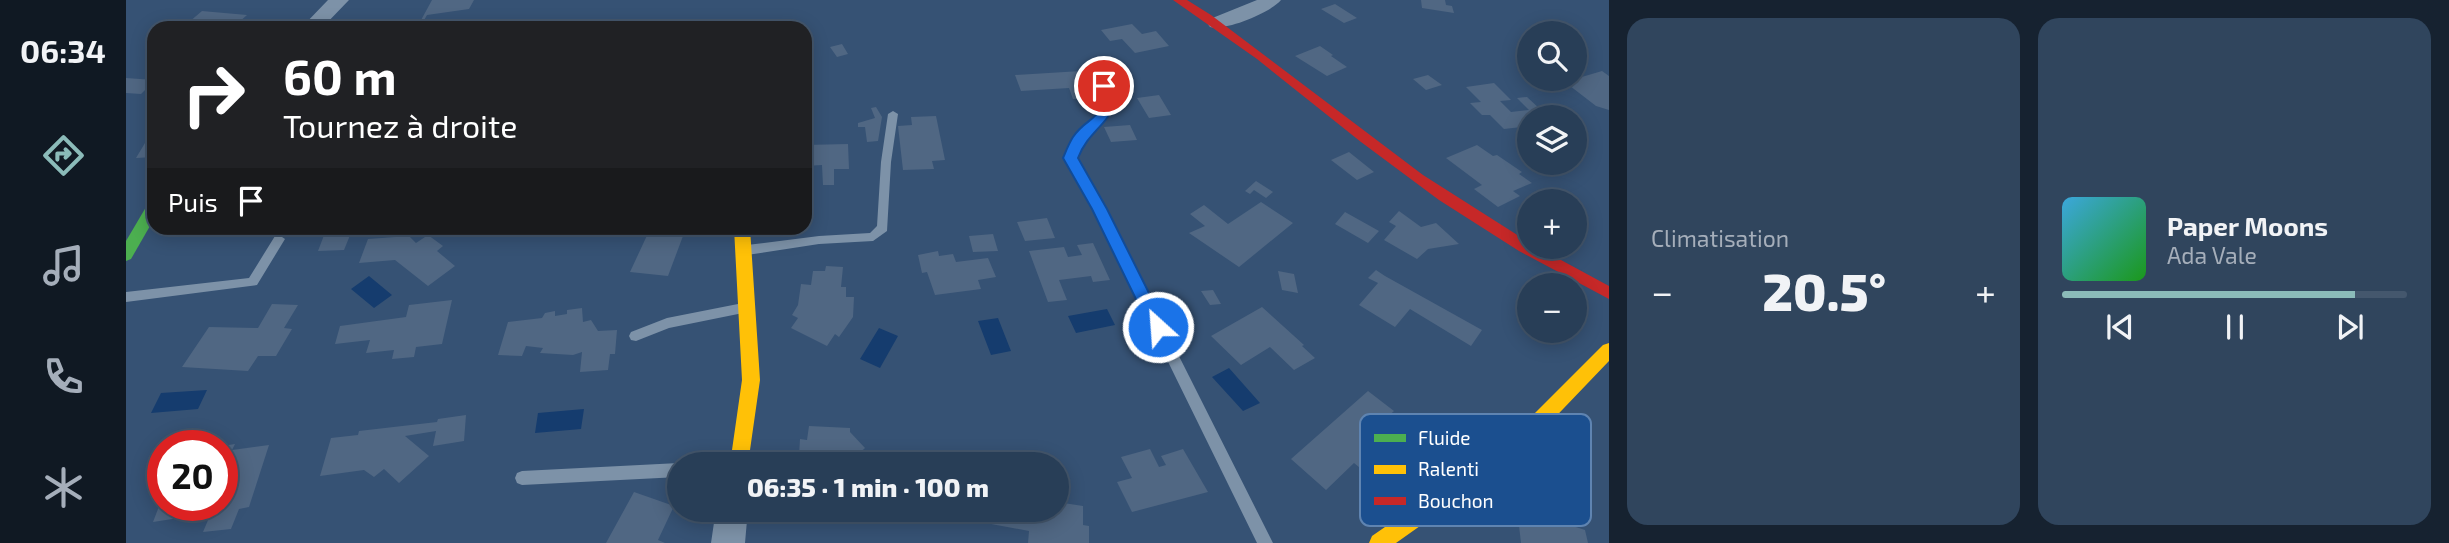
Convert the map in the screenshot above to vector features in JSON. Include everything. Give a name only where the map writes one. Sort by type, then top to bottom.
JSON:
[{"type":"street","points":[[318,21],[339,0]]},
{"type":"street","points":[[1179,0],[1217,23],[1391,159],[1459,208],[1549,262],[1609,293]]},
{"type":"street","points":[[1217,23],[1254,10],[1271,0]]},
{"type":"street","points":[[126,256],[147,218]]},
{"type":"street","points":[[741,452],[751,380],[742,235]]},
{"type":"street","points":[[1547,414],[1609,350]]},
{"type":"street","points":[[728,543],[730,522]]},
{"type":"street","points":[[1379,543],[1403,526]]},
{"type":"lane","points":[[1104,86],[1109,102],[1105,114],[1079,138],[1070,158],[1099,209],[1265,543]]},
{"type":"lane","points":[[743,251],[819,240],[873,237],[883,228],[886,162],[893,114]]},
{"type":"lane","points":[[126,297],[253,282],[279,239]]},
{"type":"lane","points":[[636,336],[667,323],[747,307]]},
{"type":"lane","points":[[522,478],[667,471]]},
{"type":"water","points":[[369,276],[392,295],[374,308],[351,289]]},
{"type":"water","points":[[1107,309],[1115,325],[1076,333],[1068,316]]},
{"type":"water","points":[[998,318],[1011,351],[991,355],[978,321]]},
{"type":"water","points":[[879,328],[898,336],[880,368],[860,359]]},
{"type":"water","points":[[1229,368],[1260,403],[1243,411],[1212,377]]},
{"type":"water","points":[[207,390],[198,409],[151,413],[161,393]]},
{"type":"water","points":[[584,409],[581,429],[535,433],[538,413]]},
{"type":"building","points":[[432,0],[474,0],[469,9],[427,15],[421,21]]},
{"type":"building","points":[[1421,0],[1445,0],[1446,5],[1452,6],[1454,13],[1422,8]]},
{"type":"building","points":[[1335,4],[1357,18],[1344,23],[1321,9]]},
{"type":"building","points":[[202,11],[247,15],[240,21],[190,21]]},
{"type":"building","points":[[1132,24],[1142,34],[1156,31],[1169,46],[1135,53],[1122,39],[1110,41],[1101,30]]},
{"type":"building","points":[[842,44],[848,54],[837,57],[830,47]]},
{"type":"building","points":[[1320,46],[1347,67],[1327,76],[1295,56]]},
{"type":"building","points":[[1081,71],[1092,98],[1073,99],[1069,88],[1021,91],[1015,75]]},
{"type":"building","points":[[1602,71],[1609,76],[1609,110],[1596,106],[1577,91],[1587,91],[1587,75]]},
{"type":"building","points":[[1428,75],[1442,85],[1426,90],[1413,79]]},
{"type":"building","points":[[126,78],[147,80],[147,88],[141,94],[126,93]]},
{"type":"building","points":[[1494,83],[1511,100],[1500,101],[1511,112],[1517,111],[1517,128],[1504,129],[1490,115],[1482,115],[1470,103],[1481,102],[1466,87]]},
{"type":"building","points":[[1159,95],[1171,115],[1149,118],[1137,98]]},
{"type":"building","points":[[1527,97],[1536,105],[1524,105],[1517,98]]},
{"type":"building","points":[[876,107],[882,117],[878,141],[867,142],[865,127],[858,127],[858,123],[875,118],[871,108]]},
{"type":"building","points":[[936,116],[945,160],[932,161],[934,169],[903,170],[898,126],[912,125],[911,117]]},
{"type":"building","points":[[1130,125],[1137,140],[1111,142],[1104,127]]},
{"type":"building","points":[[147,140],[147,157],[136,158]]},
{"type":"building","points":[[848,144],[849,169],[834,169],[834,185],[823,185],[822,165],[812,166],[812,145]]},
{"type":"building","points":[[1477,145],[1517,169],[1517,175],[1532,183],[1513,191],[1517,198],[1498,207],[1474,189],[1482,185],[1446,158]]},
{"type":"building","points":[[1349,152],[1374,172],[1357,180],[1331,160]]},
{"type":"building","points":[[1256,181],[1273,192],[1266,198],[1254,190],[1250,194],[1245,191]]},
{"type":"building","points":[[1261,202],[1293,223],[1239,267],[1189,233],[1205,226],[1190,214],[1204,205],[1228,224]]},
{"type":"building","points":[[1399,211],[1421,227],[1436,223],[1459,244],[1428,249],[1417,259],[1384,240],[1396,226],[1389,222]]},
{"type":"building","points":[[1345,212],[1379,231],[1368,243],[1335,224]]},
{"type":"building","points":[[1047,218],[1055,238],[1025,241],[1017,222]]},
{"type":"building","points":[[993,234],[998,251],[973,252],[969,236]]},
{"type":"building","points":[[324,235],[350,235],[344,250],[318,251]]},
{"type":"building","points":[[428,235],[443,246],[437,251],[455,266],[428,286],[395,260],[359,263],[368,239],[409,236],[416,243]]},
{"type":"building","points":[[647,235],[683,235],[668,276],[630,272]]},
{"type":"building","points":[[1093,243],[1110,280],[1093,282],[1091,276],[1059,280],[1067,300],[1048,302],[1029,251],[1064,247],[1068,257],[1082,255],[1077,245]]},
{"type":"building","points":[[938,251],[939,256],[953,254],[956,262],[988,258],[996,277],[978,280],[981,289],[935,295],[927,272],[922,273],[918,255]]},
{"type":"building","points":[[826,266],[843,267],[841,287],[846,287],[846,297],[854,297],[853,317],[839,337],[835,334],[827,346],[791,328],[798,318],[792,315],[798,305],[801,284],[811,285],[813,271],[825,271]]},
{"type":"building","points":[[1376,270],[1482,330],[1471,346],[1410,309],[1395,327],[1359,305],[1378,283],[1368,278]]},
{"type":"building","points":[[1278,271],[1294,274],[1298,293],[1282,290]]},
{"type":"building","points":[[1213,290],[1221,304],[1210,305],[1201,291]]},
{"type":"building","points":[[452,300],[442,344],[416,347],[414,357],[392,359],[394,350],[366,353],[370,340],[335,344],[340,326],[406,317],[409,305]]},
{"type":"building","points":[[272,304],[298,305],[284,328],[292,329],[276,356],[258,356],[248,371],[182,367],[209,327],[258,328]]},
{"type":"building","points":[[1262,307],[1315,358],[1294,370],[1270,347],[1241,365],[1211,336]]},
{"type":"building","points":[[582,308],[583,322],[591,320],[598,331],[617,330],[615,354],[610,354],[608,370],[580,372],[582,352],[573,355],[540,353],[543,348],[526,346],[522,356],[498,355],[508,322],[542,318],[545,313],[555,311],[555,316],[567,314],[567,310]]},
{"type":"building","points":[[1368,391],[1394,411],[1391,414],[1360,414],[1360,468],[1354,463],[1326,490],[1291,459]]},
{"type":"building","points":[[466,415],[464,441],[433,446],[436,431],[405,436],[429,456],[399,483],[384,469],[374,477],[364,470],[320,476],[331,438],[358,435],[359,431],[437,422],[438,419]]},
{"type":"building","points":[[809,426],[850,428],[850,432],[865,448],[860,452],[799,452],[800,439],[807,440]]},
{"type":"building","points":[[269,445],[249,507],[238,512],[238,449]]},
{"type":"building","points":[[1150,449],[1159,467],[1166,465],[1161,456],[1183,449],[1208,492],[1132,512],[1117,482],[1132,478],[1121,457]]},
{"type":"building","points":[[634,492],[667,504],[667,521],[658,540],[665,543],[606,543]]},
{"type":"building","points":[[1069,504],[1083,506],[1083,525],[1089,526],[1089,543],[1028,543],[1029,531],[980,522],[1069,522]]},
{"type":"building","points":[[208,521],[234,521],[231,529],[203,532]]},
{"type":"building","points":[[1519,526],[1573,526],[1585,530],[1588,543],[1521,543]]},
{"type":"traffic: fast","points":[[126,255],[147,218]]},
{"type":"traffic: slow","points":[[741,452],[751,380],[742,235]]},
{"type":"traffic: slow","points":[[1546,414],[1609,350]]},
{"type":"traffic: slow","points":[[1379,543],[1403,526]]},
{"type":"traffic: jam","points":[[1179,0],[1234,37],[1444,196],[1525,247],[1609,293]]},
{"type":"route","points":[[1104,86],[1109,102],[1105,114],[1079,138],[1070,158],[1099,209],[1158,327]]}]
